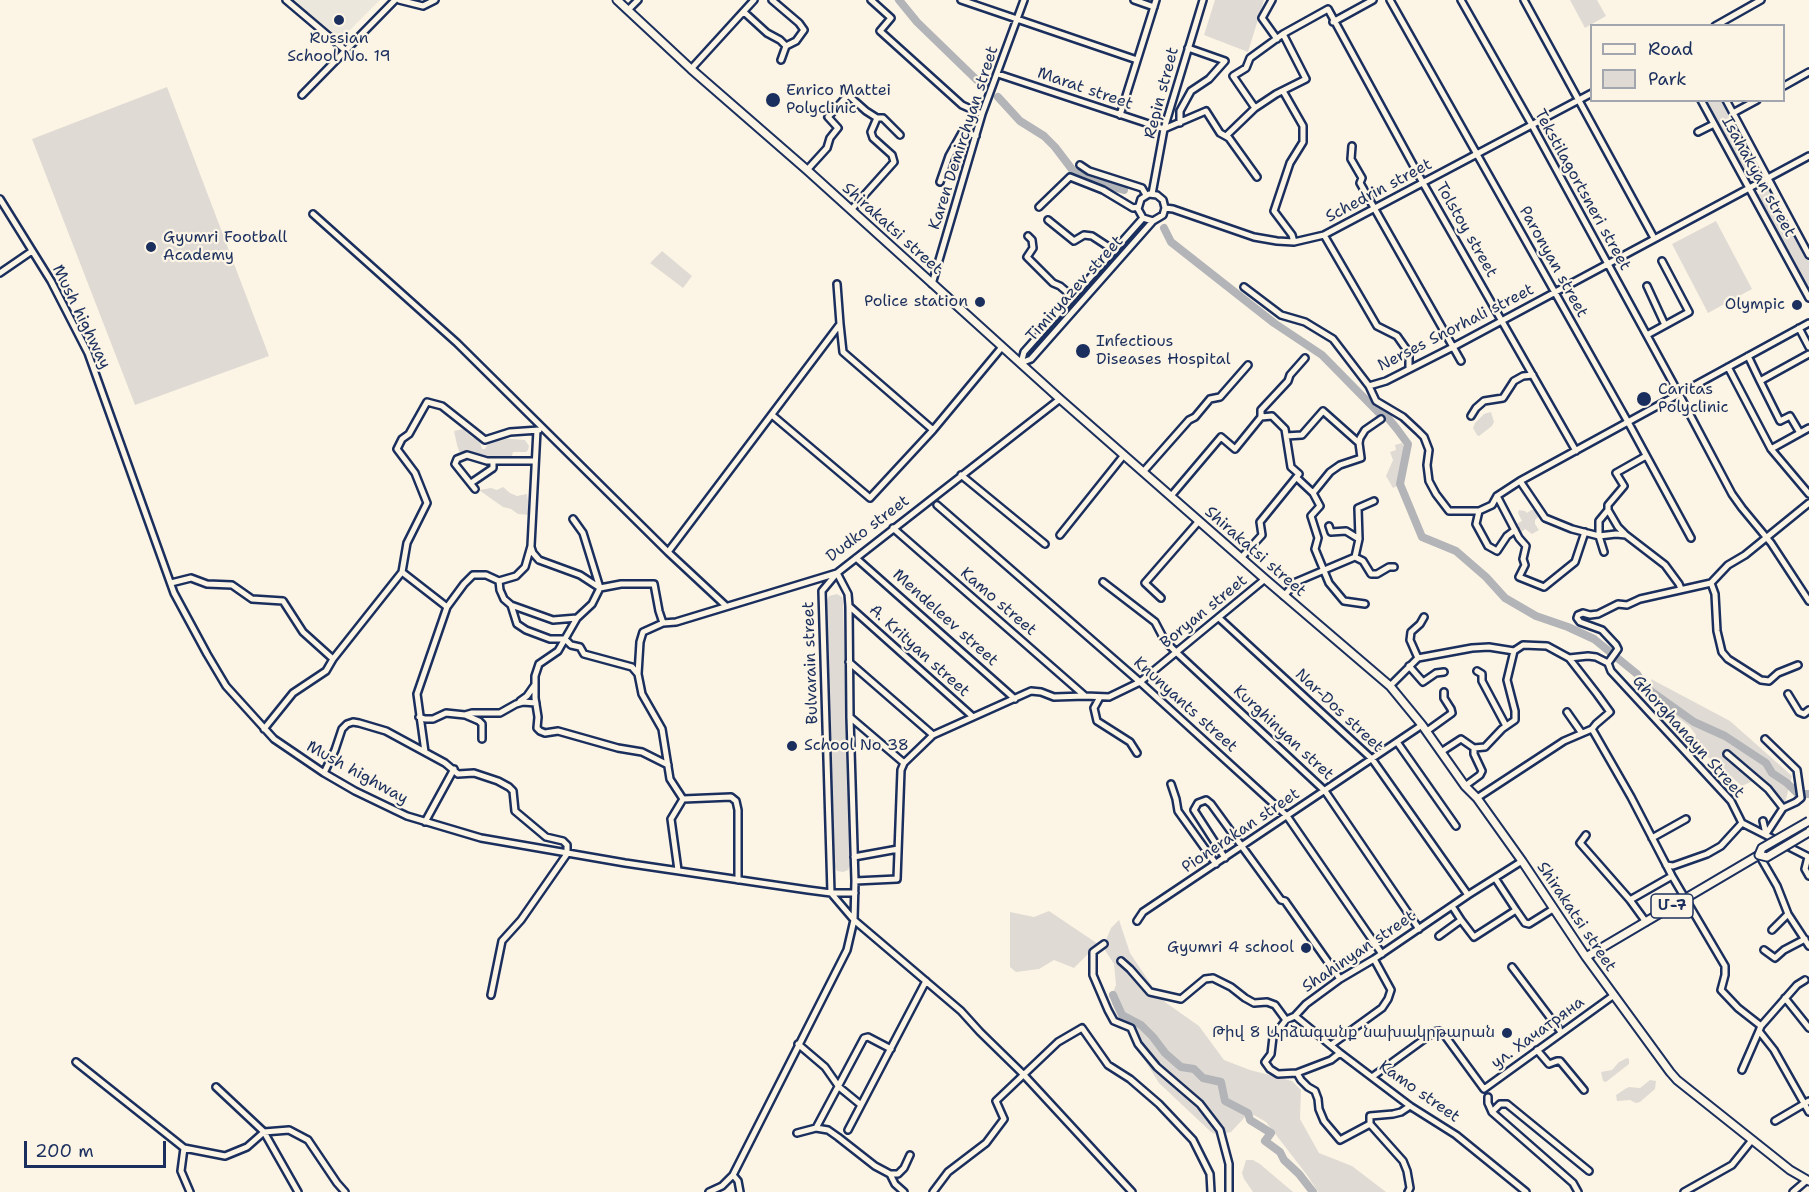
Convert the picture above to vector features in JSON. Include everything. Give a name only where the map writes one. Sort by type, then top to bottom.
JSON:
[{"type":"main road","name":"Shirakatsi street","points":[[617,0],[1060,399],[1390,686],[1424,728],[1465,786],[1477,798],[1586,957],[1677,1080],[1790,1170],[1808,1180]]},
{"type":"main road","name":"Մ-7","points":[[1586,957],[1759,855],[1762,848],[1809,821]]},
{"type":"main road","name":"Մ-7","points":[[1759,855],[1767,857],[1809,832]]},
{"type":"street","points":[[286,0],[345,50]]},
{"type":"street","points":[[302,95],[397,0],[423,6],[435,0]]},
{"type":"street","points":[[628,10],[638,0]]},
{"type":"street","points":[[691,69],[754,0]]},
{"type":"street","points":[[772,0],[799,22],[804,30],[796,41],[786,46],[781,60]]},
{"type":"street","points":[[871,0],[891,18],[880,31],[962,105],[982,114]]},
{"type":"street","points":[[961,0],[1137,60]]},
{"type":"street","name":"Karen Demirchyan street","points":[[932,284],[982,114],[1024,0]]},
{"type":"street","points":[[1119,115],[1155,3],[1134,0]]},
{"type":"street","name":"Repin street","points":[[1152,194],[1164,129],[1203,0]]},
{"type":"street","points":[[1272,0],[1262,18],[1277,39]]},
{"type":"street","points":[[1357,0],[1361,6]]},
{"type":"street","points":[[1255,108],[1233,76],[1246,68],[1250,58],[1283,34],[1328,9],[1333,22],[1373,0]]},
{"type":"street","name":"Paronyan street","points":[[1390,0],[1628,422],[1690,538]]},
{"type":"street","name":"Tekstilagortsneri street","points":[[1461,0],[1532,125],[1732,494],[1770,543],[1809,601]]},
{"type":"street","points":[[1524,0],[1654,238]]},
{"type":"street","points":[[1719,24],[1761,0]]},
{"type":"street","points":[[744,12],[767,33],[786,46]]},
{"type":"street","name":"Tolstoy street","points":[[1333,22],[1576,451]]},
{"type":"street","points":[[1226,136],[1255,108],[1306,79],[1283,34]]},
{"type":"street","points":[[1180,123],[1180,111],[1191,91],[1209,79],[1225,61],[1188,48]]},
{"type":"street","points":[[1785,85],[1809,72]]},
{"type":"street","name":"Marat street","points":[[998,74],[1164,129]]},
{"type":"street","points":[[1283,91],[1303,126],[1303,142],[1290,163],[1274,211],[1292,235],[1294,242]]},
{"type":"street","name":"Schedrin street","points":[[1165,208],[1254,237],[1294,242],[1324,234],[1590,94]]},
{"type":"street","points":[[807,170],[827,148],[830,138],[838,128],[828,117],[848,95],[866,111],[877,118],[883,118],[900,135]]},
{"type":"street","name":"Isahakyan street","points":[[1702,102],[1809,298]]},
{"type":"street","name":"Isahakyan street","points":[[1727,102],[1809,255]]},
{"type":"street","points":[[1733,113],[1752,102]]},
{"type":"street","points":[[1164,129],[1206,111],[1220,133],[1229,138],[1257,177]]},
{"type":"street","points":[[851,210],[894,162],[892,155],[873,138],[871,132],[877,118]]},
{"type":"street","points":[[1698,132],[1714,124]]},
{"type":"street","points":[[940,182],[949,156],[963,131],[976,136]]},
{"type":"street","points":[[1352,146],[1351,159],[1362,178],[1360,183],[1461,361]]},
{"type":"street","name":"Nerses Snorhali street","points":[[1369,386],[1386,381],[1453,347],[1809,156]]},
{"type":"street","points":[[1080,165],[1089,171],[1142,188],[1146,195]]},
{"type":"street","points":[[1039,207],[1070,177],[1103,190],[1133,208],[1138,207]]},
{"type":"street","points":[[1153,221],[1143,218],[1139,213],[1138,207],[1141,199],[1152,194],[1162,198],[1165,208]]},
{"type":"street","name":"Mush highway","points":[[0,199],[51,281],[88,352],[171,583],[207,654],[226,686],[274,739],[324,773],[365,796],[407,816],[481,838],[567,854],[738,880],[831,893],[855,893]]},
{"type":"street","name":"Timiryazev street","points":[[1020,363],[1031,359],[1153,221],[1162,217],[1165,208]]},
{"type":"street","points":[[313,214],[456,343],[540,430],[726,606]]},
{"type":"street","name":"Timiryazev street","points":[[1020,363],[1024,352],[1143,218]]},
{"type":"street","points":[[1048,220],[1074,241],[1084,235],[1092,236],[1115,250]]},
{"type":"street","points":[[1324,234],[1377,326],[1397,336],[1409,353],[1409,369]]},
{"type":"street","points":[[1028,236],[1032,240],[1033,248],[1027,257],[1053,283],[1073,297]]},
{"type":"street","points":[[0,273],[32,251]]},
{"type":"street","points":[[1647,335],[1689,312],[1662,261]]},
{"type":"street","points":[[837,284],[843,352],[933,430]]},
{"type":"street","points":[[1647,286],[1665,325]]},
{"type":"street","points":[[1244,287],[1281,315],[1305,322],[1333,339],[1369,386],[1376,401],[1403,417],[1424,437],[1429,450],[1427,465],[1429,481],[1449,511],[1479,511],[1492,505],[1497,496],[1520,481],[1809,323]]},
{"type":"street","points":[[1061,311],[1068,318]]},
{"type":"street","points":[[668,552],[840,324]]},
{"type":"street","points":[[1799,328],[1809,347]]},
{"type":"street","points":[[772,415],[870,498],[933,430],[1002,347]]},
{"type":"street","points":[[1760,381],[1809,354]]},
{"type":"street","points":[[1748,356],[1780,421],[1790,416],[1800,433]]},
{"type":"street","points":[[1171,496],[1221,437],[1235,449],[1261,417],[1261,410],[1288,381],[1290,375],[1305,358]]},
{"type":"street","points":[[1143,472],[1189,420],[1195,417],[1210,399],[1220,397],[1248,365]]},
{"type":"street","points":[[1728,367],[1771,449],[1809,494]]},
{"type":"street","points":[[1472,416],[1476,408],[1484,401],[1503,398],[1514,381],[1523,376],[1533,375]]},
{"type":"street","name":"Dudko street","points":[[663,623],[676,622],[837,573],[1060,399]]},
{"type":"street","points":[[264,729],[293,693],[326,671],[402,572],[407,543],[427,503],[416,473],[397,449],[402,439],[409,434],[427,402],[442,406],[485,440],[510,432],[540,430]]},
{"type":"street","points":[[1286,436],[1302,435],[1323,411],[1359,443]]},
{"type":"street","points":[[1241,558],[1262,535],[1260,522],[1299,474],[1291,466],[1285,429],[1272,416],[1261,417]]},
{"type":"street","points":[[1313,493],[1340,465],[1360,458],[1360,438],[1365,430],[1381,419]]},
{"type":"street","points":[[1771,449],[1809,428]]},
{"type":"street","points":[[425,752],[417,694],[447,607],[473,575],[486,575],[499,581],[516,576],[525,567],[531,546],[534,461],[540,430]]},
{"type":"street","points":[[1060,535],[1124,455]]},
{"type":"street","points":[[493,461],[493,468],[473,486],[455,464],[457,459],[466,456],[493,461],[534,461]]},
{"type":"street","points":[[1646,456],[1616,473],[1624,486],[1608,504],[1608,510],[1618,527],[1665,566],[1681,589]]},
{"type":"street","points":[[961,475],[1045,544]]},
{"type":"street","points":[[1297,478],[1313,493],[1320,506],[1311,516],[1318,538],[1315,549],[1331,588],[1344,601],[1365,603]]},
{"type":"street","points":[[1520,481],[1545,518],[1572,529],[1599,536],[1626,535]]},
{"type":"street","points":[[1497,496],[1526,546],[1523,559],[1525,565],[1519,576],[1544,587],[1575,562],[1585,532]]},
{"type":"street","points":[[1355,557],[1359,539],[1358,508],[1374,501]]},
{"type":"street","points":[[1569,658],[1588,656],[1611,658],[1618,649],[1602,630],[1580,621],[1577,618],[1578,615],[1598,614],[1618,604],[1627,605],[1640,599],[1711,583],[1728,565],[1766,539],[1809,503]]},
{"type":"street","name":"Knunyants street","points":[[937,505],[1140,681],[1287,816],[1382,954]]},
{"type":"street","points":[[1604,552],[1599,536],[1599,520],[1608,510]]},
{"type":"street","points":[[1479,511],[1476,524],[1488,546],[1497,551],[1507,536],[1515,530]]},
{"type":"street","points":[[573,519],[583,533],[600,588],[592,604],[578,618],[558,651],[539,664],[534,684],[537,728],[545,733],[558,731],[618,748],[642,752],[668,765]]},
{"type":"street","points":[[1161,598],[1145,583],[1199,521]]},
{"type":"street","points":[[1329,526],[1331,531],[1346,531],[1359,539]]},
{"type":"street","name":"Kamo street","points":[[893,528],[1085,696]]},
{"type":"street","points":[[531,546],[539,560],[580,575],[600,588],[621,584],[654,584],[663,623],[643,632],[638,674],[642,694],[662,729],[670,779],[683,799]]},
{"type":"street","points":[[1284,596],[1296,582],[1355,557],[1363,561],[1371,574],[1394,567]]},
{"type":"street","name":"Mendeleev street","points":[[856,558],[1015,699]]},
{"type":"street","points":[[402,572],[447,607]]},
{"type":"street","points":[[709,1192],[722,1186],[733,1176],[847,950],[854,920],[849,606],[848,594],[837,573]]},
{"type":"street","name":"Bulvarain street","points":[[831,893],[822,591],[837,573]]},
{"type":"street","points":[[171,583],[191,578],[207,584],[232,585],[252,599],[282,601],[303,632],[333,660]]},
{"type":"street","name":"Boryan street","points":[[904,763],[933,735],[1031,691],[1053,697],[1109,697],[1140,681],[1265,579]]},
{"type":"street","points":[[499,581],[504,599],[511,605],[553,620],[578,618]]},
{"type":"street","name":"Kurghinyan stret","points":[[1103,582],[1155,622],[1165,641],[1176,652],[1325,791],[1419,928]]},
{"type":"street","points":[[1711,583],[1715,594],[1717,631],[1722,652],[1728,659],[1761,680],[1769,681],[1778,673],[1798,665]]},
{"type":"street","points":[[511,605],[517,624],[526,630],[550,639],[565,639],[571,645],[580,646],[584,654],[632,667],[638,674]]},
{"type":"street","name":"A. Krityan street","points":[[849,606],[972,716]]},
{"type":"street","points":[[1418,658],[1410,640],[1409,630],[1420,624],[1424,617]]},
{"type":"street","name":"Nar-Dos street","points":[[1219,618],[1372,759],[1468,895]]},
{"type":"street","points":[[1441,752],[1461,739],[1474,748],[1485,747],[1515,720],[1507,680],[1514,651],[1523,645],[1548,646],[1569,658],[1610,712],[1592,729],[1564,741],[1477,798]]},
{"type":"street","points":[[1390,686],[1418,658],[1472,648],[1489,647],[1514,651]]},
{"type":"street","name":"Ghorghanayn Street","points":[[1611,658],[1611,671],[1731,801],[1742,823]]},
{"type":"street","points":[[849,662],[933,735]]},
{"type":"street","points":[[1410,666],[1423,682],[1436,673],[1444,672]]},
{"type":"street","points":[[1477,671],[1482,674],[1482,681],[1506,726]]},
{"type":"street","points":[[465,715],[500,713],[527,696],[534,684]]},
{"type":"street","name":"Pionerakan street","points":[[1137,921],[1143,912],[1397,742],[1452,712],[1444,698],[1444,692]]},
{"type":"street","points":[[1788,694],[1798,712],[1804,714],[1809,710]]},
{"type":"street","points":[[1100,697],[1094,708],[1097,721],[1130,742],[1137,753]]},
{"type":"street","points":[[516,704],[536,703]]},
{"type":"street","points":[[1567,712],[1581,732]]},
{"type":"street","points":[[419,717],[433,719],[446,713],[465,715],[479,721],[483,728]]},
{"type":"street","points":[[482,740],[485,723],[494,713]]},
{"type":"street","points":[[850,717],[904,763],[900,776],[897,879],[855,881]]},
{"type":"street","points":[[324,773],[342,729],[353,722],[386,732],[425,752],[454,769],[458,774],[474,773],[509,787],[513,791],[515,811],[546,837],[567,845],[567,854],[521,920],[502,941],[492,995]]},
{"type":"street","points":[[1592,729],[1666,866],[1725,966],[1721,990],[1760,1029],[1807,1102],[1809,1112]]},
{"type":"street","points":[[1765,739],[1797,770],[1801,798],[1783,808],[1766,834]]},
{"type":"street","points":[[1397,742],[1456,826]]},
{"type":"street","points":[[1465,786],[1482,771],[1474,754],[1474,748]]},
{"type":"street","points":[[1727,754],[1768,789],[1783,808]]},
{"type":"street","points":[[425,822],[454,769]]},
{"type":"street","points":[[1171,784],[1178,811],[1216,864]]},
{"type":"street","points":[[683,799],[731,797],[736,801],[738,880]]},
{"type":"street","points":[[678,870],[671,819],[683,799]]},
{"type":"street","points":[[1225,858],[1194,810],[1198,803],[1206,800],[1211,804],[1281,900],[1285,901],[1340,979]]},
{"type":"street","points":[[1652,838],[1686,819]]},
{"type":"street","points":[[1763,821],[1766,834]]},
{"type":"street","points":[[1666,866],[1673,866],[1707,854],[1721,846],[1742,823],[1809,857],[1805,869],[1809,876]]},
{"type":"street","points":[[1586,835],[1580,843],[1630,900],[1646,922]]},
{"type":"street","points":[[854,857],[898,849]]},
{"type":"street","points":[[1759,855],[1778,886],[1788,914],[1809,946]]},
{"type":"street","name":"Shahinyan street","points":[[1286,1020],[1295,1016],[1306,1004],[1340,979],[1382,954],[1522,861]]},
{"type":"street","points":[[1630,900],[1672,876]]},
{"type":"street","points":[[1495,879],[1525,923],[1529,924],[1553,909]]},
{"type":"street","points":[[831,893],[854,920],[961,1011],[1023,1074],[1132,1192]]},
{"type":"street","points":[[1452,906],[1474,937],[1516,910]]},
{"type":"street","points":[[1772,930],[1788,914]]},
{"type":"street","points":[[1439,936],[1461,920]]},
{"type":"street","points":[[1764,950],[1775,958],[1784,950],[1805,939]]},
{"type":"street","points":[[1104,944],[1093,951],[1093,975],[1108,1010],[1114,1021],[1131,1028],[1138,1044],[1157,1067],[1200,1104],[1220,1130],[1229,1164],[1229,1192]]},
{"type":"street","points":[[1331,1045],[1382,1008],[1388,999],[1391,990],[1374,959]]},
{"type":"street","points":[[1121,961],[1150,992],[1181,999],[1205,979],[1213,978],[1254,1003],[1267,1002],[1275,1005],[1286,1020],[1273,1037],[1271,1054],[1265,1062],[1278,1074],[1297,1073],[1330,1060],[1340,1053]]},
{"type":"street","points":[[1512,967],[1561,1032]]},
{"type":"street","points":[[1742,1070],[1760,1029],[1785,998],[1805,980]]},
{"type":"street","points":[[848,1130],[926,981]]},
{"type":"street","name":"ул. Хачатряна","points":[[1372,1077],[1434,1032],[1439,1031],[1443,1033],[1484,1089],[1614,995]]},
{"type":"street","points":[[1785,998],[1809,1028]]},
{"type":"street","name":"Kamo street","points":[[1295,1016],[1410,1106],[1456,1135],[1526,1192]]},
{"type":"street","points":[[933,1192],[948,1172],[986,1143],[1004,1119],[996,1101],[1058,1041],[1082,1028],[1108,1065],[1130,1079],[1193,1140],[1210,1173],[1211,1192]]},
{"type":"street","points":[[816,1128],[864,1038],[868,1037],[891,1049]]},
{"type":"street","points":[[798,1044],[825,1067],[839,1087],[861,1105]]},
{"type":"street","points":[[1537,1050],[1549,1064],[1560,1061],[1584,1090]]},
{"type":"street","points":[[76,1062],[184,1148],[225,1156],[247,1148],[264,1132],[289,1130],[308,1140],[345,1192]]},
{"type":"street","points":[[1297,1073],[1301,1080],[1315,1091],[1324,1121],[1340,1140],[1370,1124]]},
{"type":"street","points":[[216,1087],[264,1132],[298,1192]]},
{"type":"street","points":[[1484,1089],[1492,1112],[1573,1183],[1578,1192]]},
{"type":"street","points":[[1488,1097],[1500,1104],[1507,1104],[1589,1171]]},
{"type":"street","points":[[1775,1121],[1807,1102]]},
{"type":"street","points":[[1492,1112],[1500,1104]]},
{"type":"street","points":[[1408,1192],[1410,1188],[1403,1161],[1370,1124],[1370,1116],[1393,1114],[1410,1106]]},
{"type":"street","points":[[797,1132],[816,1128],[828,1130],[875,1166],[890,1174],[898,1174],[904,1168],[910,1155]]},
{"type":"street","points":[[1684,1192],[1732,1165],[1752,1140]]},
{"type":"street","points":[[184,1148],[181,1171],[189,1192]]},
{"type":"street","points":[[890,1174],[895,1184],[904,1192]]},
{"type":"street","points":[[733,1176],[738,1181],[740,1192]]},
{"type":"street","points":[[1793,1192],[1808,1180]]},
{"type":"shaded area","name":"Russian School No. 19","points":[[293,0],[380,0],[341,39]]},
{"type":"green space","points":[[1215,0],[1264,0],[1248,52],[1204,35]]},
{"type":"green space","points":[[1570,0],[1597,0],[1606,16],[1585,28]]},
{"type":"green space","name":"Gyumri Football Academy","points":[[167,87],[269,356],[135,405],[32,139]]},
{"type":"green space","points":[[1708,102],[1722,102],[1761,173],[1750,179]]},
{"type":"green space","points":[[1770,188],[1809,261],[1809,292],[1757,195]]},
{"type":"green space","points":[[1716,221],[1752,289],[1708,313],[1672,244]]},
{"type":"green space","points":[[662,251],[692,276],[683,288],[650,263]]},
{"type":"green space","points":[[1491,412],[1494,422],[1492,426],[1479,436],[1477,435],[1473,428],[1475,423],[1484,414]]},
{"type":"green space","points":[[463,429],[473,438],[479,439],[482,449],[485,449],[490,441],[498,438],[525,440],[529,446],[528,450],[513,452],[511,459],[482,459],[464,455],[459,451],[454,431]]},
{"type":"green space","points":[[1402,443],[1404,447],[1397,486],[1393,488],[1386,476],[1393,460],[1390,452],[1396,450],[1395,445]]},
{"type":"green space","points":[[503,487],[517,496],[527,494],[530,515],[518,514],[503,507],[479,490],[491,488],[497,490]]},
{"type":"green space","points":[[1519,510],[1527,513],[1535,510],[1538,517],[1535,524],[1539,530],[1532,534],[1525,529],[1520,533],[1516,524],[1522,521]]},
{"type":"green space","points":[[837,594],[842,597],[843,602],[851,863],[848,870],[843,872],[837,871],[833,864],[826,603],[829,596]]},
{"type":"green space","points":[[1651,679],[1730,721],[1792,776],[1785,803],[1761,777],[1742,786],[1690,742],[1696,735],[1689,726],[1655,701]]},
{"type":"green space","points":[[1049,911],[1098,944],[1074,968],[1054,960],[1039,969],[1016,972],[1010,967],[1010,912],[1034,917]]},
{"type":"green space","points":[[1119,920],[1130,953],[1165,1002],[1199,1026],[1224,1060],[1250,1070],[1292,1081],[1301,1090],[1300,1119],[1319,1153],[1352,1166],[1386,1192],[1318,1192],[1266,1122],[1254,1115],[1245,1117],[1231,1132],[1217,1135],[1159,1083],[1144,1059],[1138,1039],[1118,1016],[1112,1004],[1111,998],[1116,985],[1114,964],[1103,947],[1111,928]]},
{"type":"green space","points":[[1627,1058],[1629,1064],[1606,1082],[1603,1081],[1601,1072],[1612,1070],[1619,1062]]},
{"type":"green space","points":[[1650,1080],[1656,1081],[1655,1089],[1640,1102],[1617,1101],[1616,1095],[1625,1089],[1640,1088]]},
{"type":"green space","points":[[1246,1160],[1253,1160],[1260,1164],[1293,1192],[1253,1192],[1242,1173]]},
{"type":"waterway","points":[[899,0],[917,22],[984,87]]},
{"type":"waterway","points":[[998,97],[1020,121],[1044,136],[1074,172],[1091,181],[1124,190]]},
{"type":"waterway","points":[[1164,228],[1171,242],[1274,323],[1322,355],[1379,413],[1388,418],[1408,444],[1400,484],[1422,537],[1456,551],[1486,577],[1505,598],[1536,616],[1594,639],[1637,674],[1645,687],[1694,722],[1725,736],[1766,763],[1772,773],[1798,794],[1809,794]]},
{"type":"waterway","points":[[1113,995],[1122,1015],[1141,1025],[1165,1053],[1181,1067],[1194,1069],[1203,1078],[1221,1082],[1225,1101],[1248,1113],[1250,1120],[1271,1133],[1265,1141],[1280,1152],[1284,1160],[1313,1192]]},
{"type":"place","name":"Russian School No. 19","points":[[339,20]]},
{"type":"place","name":"Enrico Mattei Polyclinic","points":[[773,100]]},
{"type":"place","name":"Gyumri Football Academy","points":[[151,247]]},
{"type":"place","name":"Police station","points":[[980,302]]},
{"type":"place","name":"Olympic","points":[[1797,305]]},
{"type":"place","name":"Infectious Diseases Hospital","points":[[1083,351]]},
{"type":"place","name":"Caritas Polyclinic","points":[[1644,399]]},
{"type":"place","name":"School No 38","points":[[792,746]]},
{"type":"place","name":"Gyumri 4 school","points":[[1306,948]]},
{"type":"place","name":"Թիվ 8 Արձագանք նախակրթարան","points":[[1507,1033]]}]
